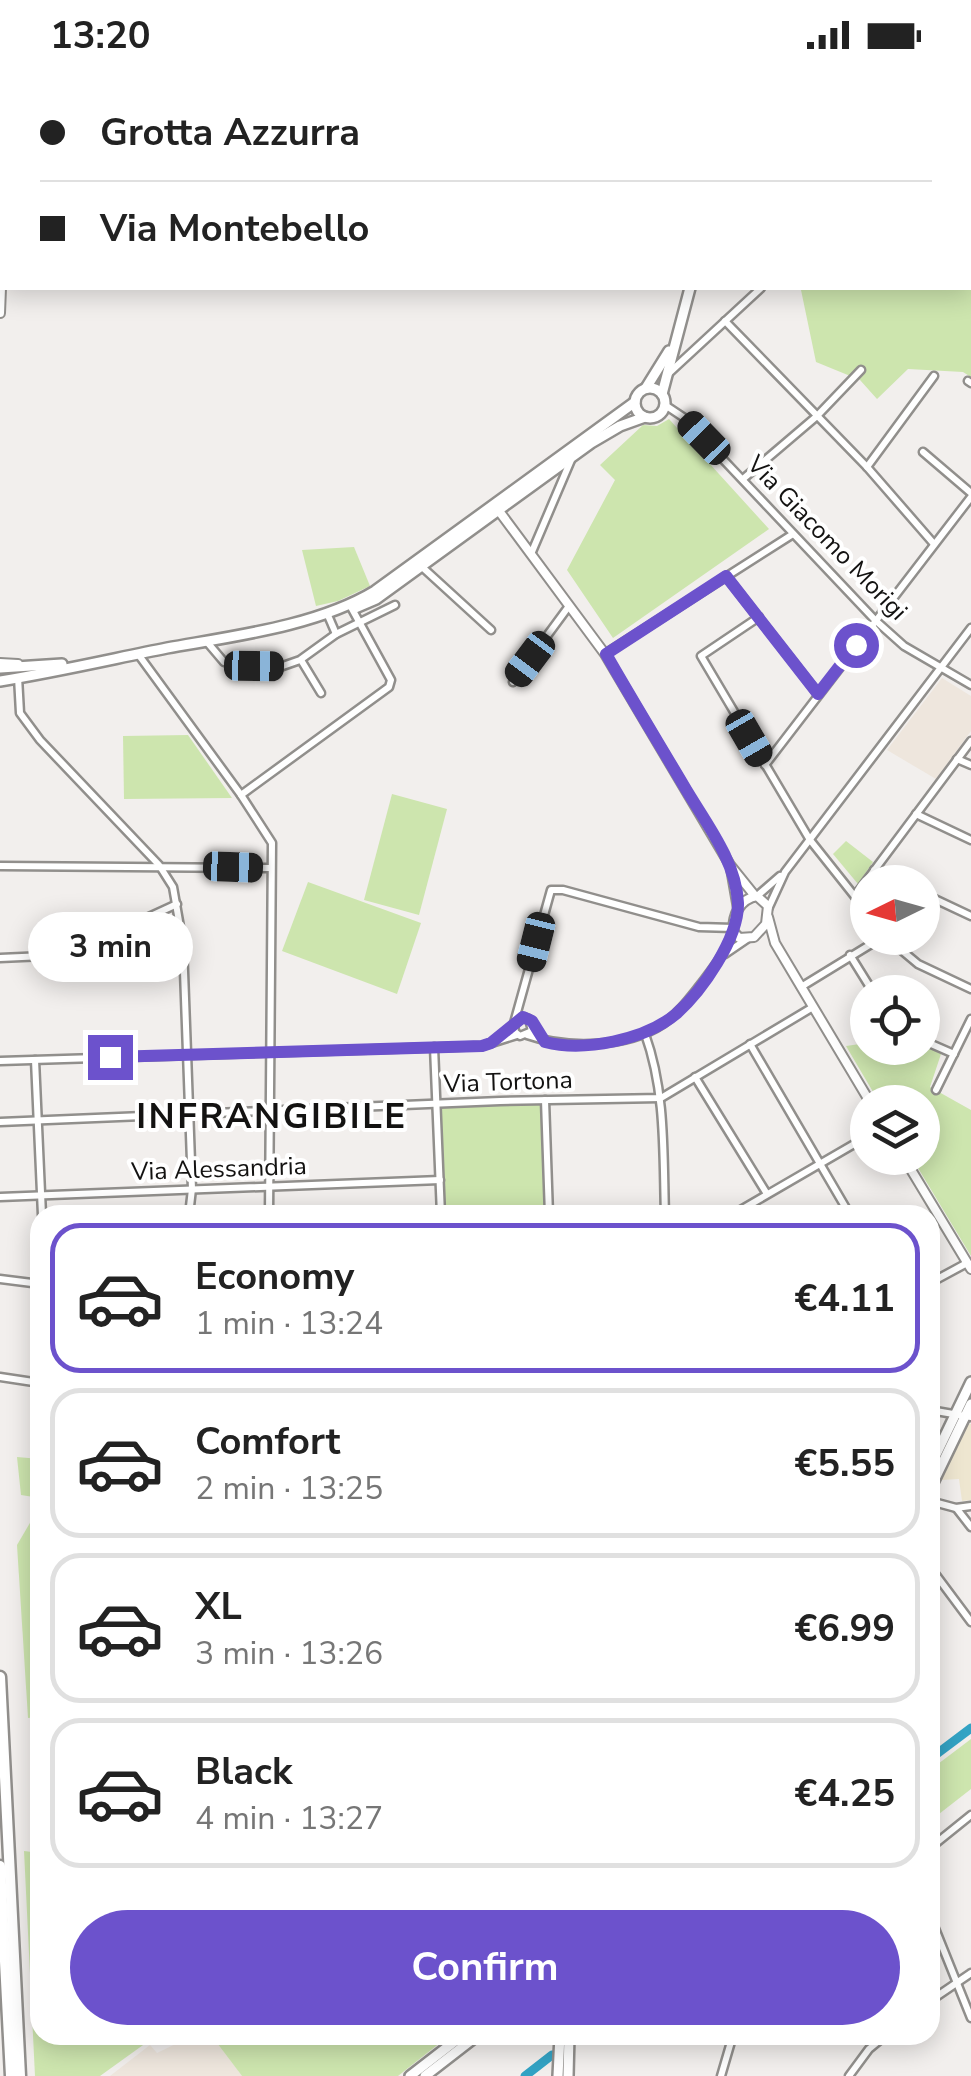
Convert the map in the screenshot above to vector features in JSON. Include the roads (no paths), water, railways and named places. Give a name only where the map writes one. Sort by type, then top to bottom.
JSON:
[{"type":"main road","points":[[0,680],[206,641],[351,607],[499,511],[566,457],[608,432],[644,416],[656,416],[689,290]]},
{"type":"main road","points":[[420,563],[614,421],[645,389],[678,335]]},
{"type":"main road","points":[[645,389],[655,389],[663,400]]},
{"type":"main road","points":[[635,402],[644,416]]},
{"type":"main road","points":[[0,666],[84,664]]},
{"type":"main road","points":[[940,1468],[963,1416],[971,1382]]},
{"type":"main road","points":[[940,1452],[971,1404]]},
{"type":"main road","points":[[0,1677],[20,2076]]},
{"type":"main road","points":[[0,1866],[3,2002],[10,2076]]},
{"type":"main road","points":[[410,2076],[449,2045]]},
{"type":"main road","points":[[425,2076],[465,2045]]},
{"type":"main road","points":[[558,2076],[560,2045]]},
{"type":"main road","points":[[568,2076],[570,2045]]},
{"type":"street","points":[[667,375],[758,290]]},
{"type":"street","points":[[725,321],[867,466],[934,544]]},
{"type":"street","points":[[744,479],[818,416],[861,370]]},
{"type":"street","points":[[867,466],[934,376]]},
{"type":"street","name":"Via Giacomo Morigi","points":[[663,400],[744,479],[875,620],[904,646],[971,685]]},
{"type":"street","points":[[764,765],[971,495],[922,452]]},
{"type":"street","points":[[531,556],[566,457]]},
{"type":"street","points":[[499,511],[606,654],[730,865],[756,896],[766,901],[775,944],[860,1085]]},
{"type":"street","points":[[606,654],[793,534]]},
{"type":"street","points":[[420,563],[491,630]]},
{"type":"street","points":[[726,576],[818,694]]},
{"type":"street","points":[[206,641],[224,662],[280,667],[301,660],[336,634],[395,605]]},
{"type":"street","points":[[513,682],[569,606]]},
{"type":"street","points":[[241,795],[390,687],[390,680],[351,607]]},
{"type":"street","points":[[327,613],[336,634]]},
{"type":"street","points":[[759,616],[701,656],[810,840],[850,891]]},
{"type":"street","points":[[716,927],[785,872],[971,628]]},
{"type":"street","points":[[138,654],[272,843],[270,1205]]},
{"type":"street","points":[[301,660],[321,693]]},
{"type":"street","points":[[18,678],[20,713],[40,740],[159,865],[173,886],[183,944],[190,1205]]},
{"type":"street","points":[[878,865],[971,741]]},
{"type":"street","points":[[957,759],[971,765]]},
{"type":"street","points":[[916,814],[971,840]]},
{"type":"street","points":[[0,1061],[482,1046],[518,1034],[556,1044],[645,1034],[681,1010],[717,962],[733,929],[736,912],[730,865]]},
{"type":"street","points":[[0,866],[270,868]]},
{"type":"street","points":[[717,962],[752,937],[768,913],[785,872]]},
{"type":"street","points":[[518,1034],[514,1022],[551,890],[699,927],[733,929],[739,938],[752,937],[775,944]]},
{"type":"street","points":[[940,901],[971,916]]},
{"type":"street","points":[[0,958],[66,955],[177,904]]},
{"type":"street","points":[[906,955],[971,990]]},
{"type":"street","points":[[801,988],[850,956],[863,975]]},
{"type":"street","points":[[521,1001],[526,1017],[545,1042]]},
{"type":"street","name":"Via Tortona","points":[[0,1122],[661,1098],[813,1007]]},
{"type":"street","points":[[495,1040],[514,1022],[526,1017]]},
{"type":"street","points":[[938,1085],[971,1019]]},
{"type":"street","points":[[527,1036],[533,1026]]},
{"type":"street","points":[[645,1034],[655,1060],[661,1098],[665,1205]]},
{"type":"street","points":[[750,1044],[844,1205]]},
{"type":"street","points":[[434,1047],[441,1205]]},
{"type":"street","points":[[940,1048],[954,1054]]},
{"type":"street","points":[[35,1060],[41,1205]]},
{"type":"street","points":[[695,1078],[767,1194]]},
{"type":"street","points":[[545,1100],[549,1205]]},
{"type":"street","points":[[749,1205],[850,1146]]},
{"type":"street","points":[[914,1175],[932,1205]]},
{"type":"street","name":"Via Alessandria","points":[[0,1197],[440,1180]]},
{"type":"street","points":[[940,1218],[969,1266],[940,1279]]},
{"type":"street","points":[[0,1279],[30,1283]]},
{"type":"street","points":[[0,1377],[30,1382]]},
{"type":"street","points":[[940,1503],[956,1508],[971,1506]]},
{"type":"street","points":[[956,1508],[971,1527]]},
{"type":"street","points":[[940,1580],[971,1622]]},
{"type":"street","points":[[940,1840],[971,1815]]},
{"type":"street","points":[[940,1941],[971,2018]]},
{"type":"street","points":[[940,1993],[971,1973]]},
{"type":"street","points":[[721,2076],[730,2045]]},
{"type":"street","points":[[849,2076],[872,2045]]},
{"type":"waterway","points":[[940,1751],[971,1728]]},
{"type":"waterway","points":[[525,2076],[552,2055]]},
{"type":"district","name":"INFRANGIBILE","points":[[272,1116]]}]
